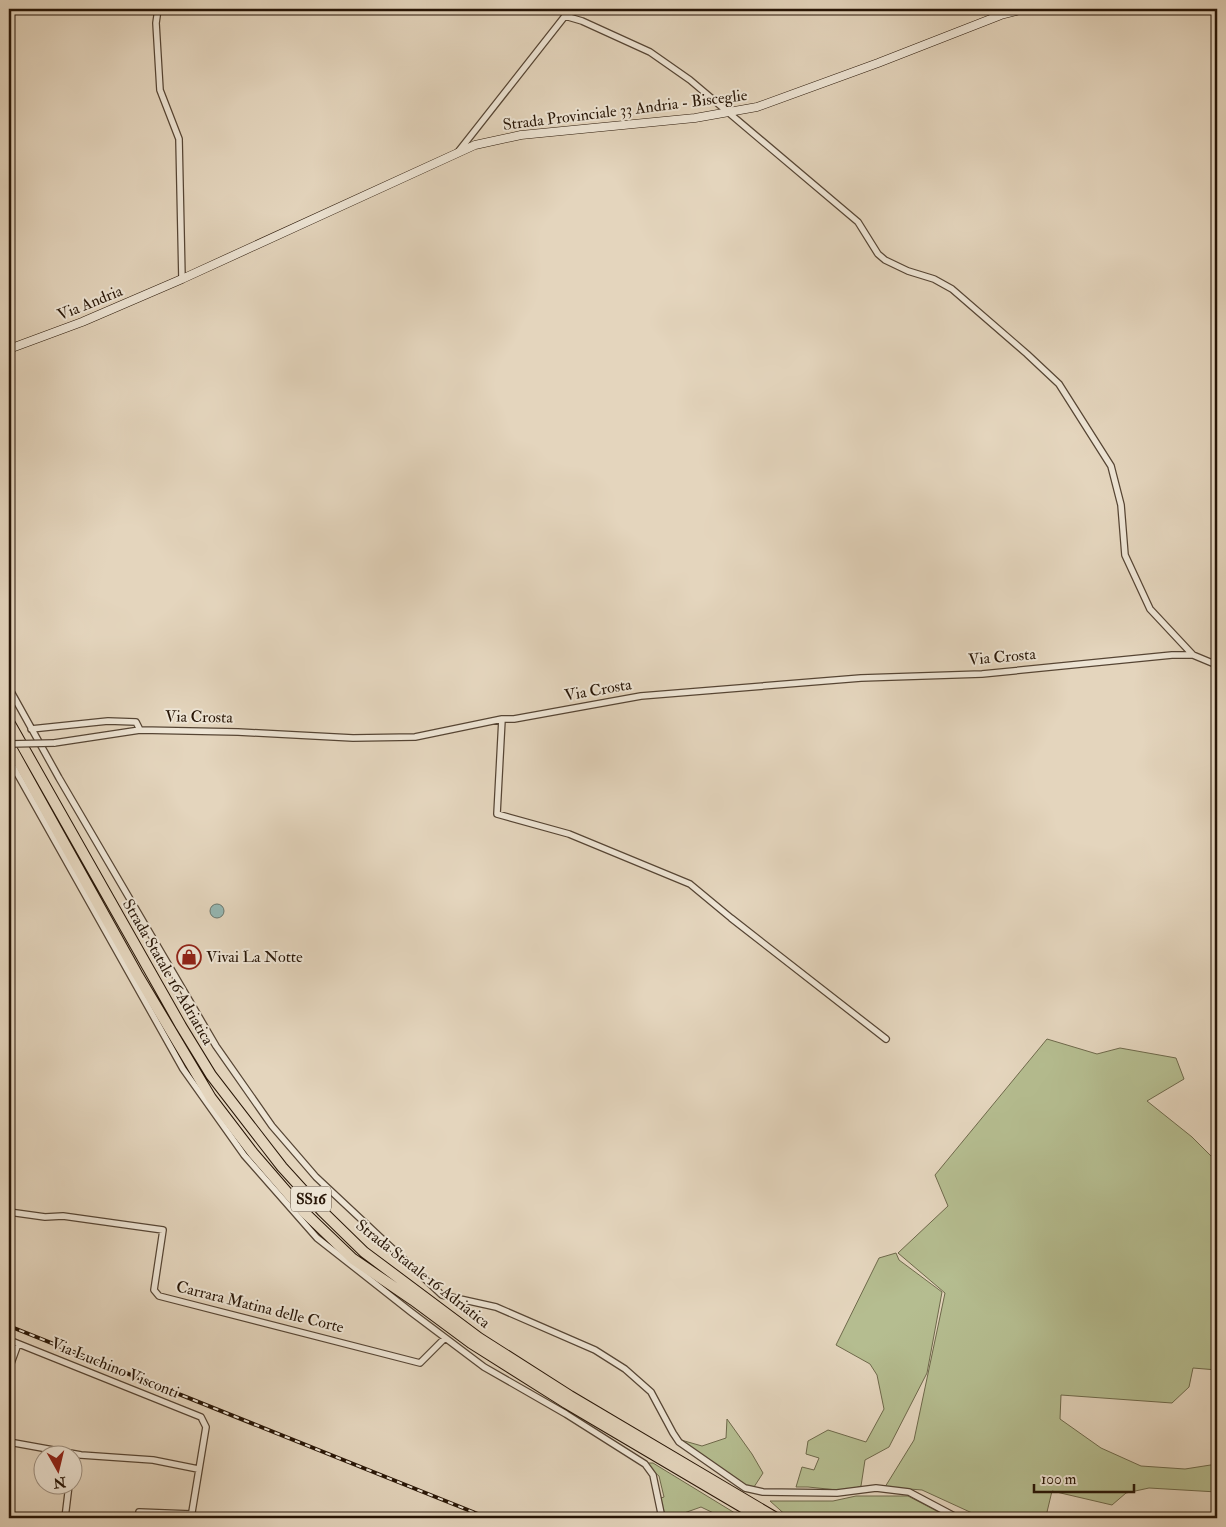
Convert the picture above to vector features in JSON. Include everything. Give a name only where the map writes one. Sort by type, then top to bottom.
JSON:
[{"type":"highway","name":"Strada Statale 16 Adriatica","points":[[9,722],[181,1026],[211,1075],[282,1167],[322,1211],[364,1252],[479,1338],[570,1396],[776,1518]]},
{"type":"highway","name":"Strada Statale 16 Adriatica","points":[[9,744],[137,974],[211,1098],[253,1153],[305,1213],[353,1259],[413,1300],[470,1343],[566,1403],[761,1518]]},
{"type":"main road","name":"Strada Provinciale 33 Andria - Bisceglie","points":[[182,279],[475,145],[521,135],[695,118],[765,104],[1001,15],[1024,9]]},
{"type":"main road","name":"Via Andria","points":[[10,349],[82,322],[182,279]]},
{"type":"street","points":[[158,9],[156,23],[160,90],[179,139],[182,279]]},
{"type":"street","points":[[458,152],[565,16],[582,21],[650,52],[690,80],[858,222],[878,254],[884,260],[908,271],[934,278],[952,289],[1059,384],[1111,466],[1121,505],[1124,555],[1150,609],[1193,655],[1217,665]]},
{"type":"street","points":[[9,358],[10,349]]},
{"type":"street","name":"Via Crosta","points":[[9,744],[54,743],[140,730],[238,732],[353,738],[416,737],[502,719],[514,719],[641,696],[862,678],[982,674],[1172,655],[1193,655]]},
{"type":"street","points":[[9,688],[30,729],[216,1046],[254,1101],[272,1126],[316,1177],[442,1296],[496,1307],[595,1350],[625,1368],[651,1392],[672,1433],[679,1442],[745,1488],[763,1492],[837,1492],[876,1488],[909,1492],[958,1518]]},
{"type":"street","points":[[502,719],[497,814],[569,834],[690,884],[886,1039]]},
{"type":"street","points":[[30,729],[108,721],[136,722],[140,730]]},
{"type":"street","points":[[9,759],[183,1069],[244,1155],[317,1238],[445,1338],[484,1367],[566,1414],[645,1464],[653,1475],[662,1518]]},
{"type":"street","name":"Carrara Matina delle Corte","points":[[9,1212],[45,1217],[63,1216],[163,1230],[154,1290],[160,1296],[420,1363],[445,1338]]},
{"type":"street","name":"Via Luchino Visconti","points":[[9,1340],[200,1417],[206,1427],[198,1469]]},
{"type":"street","points":[[9,1369],[18,1344]]},
{"type":"street","points":[[9,1442],[81,1455],[153,1460],[198,1469],[191,1516],[140,1512]]},
{"type":"street","points":[[65,1518],[68,1494]]},
{"type":"green space","points":[[1047,1039],[1097,1054],[1120,1048],[1176,1058],[1184,1079],[1147,1101],[1192,1137],[1217,1162],[1217,1370],[1193,1368],[1189,1387],[1172,1403],[1061,1395],[1060,1419],[1101,1448],[1141,1466],[1185,1469],[1217,1464],[1217,1492],[1149,1488],[1126,1493],[1112,1505],[1052,1491],[1047,1512],[1054,1518],[983,1518],[922,1490],[885,1487],[914,1440],[945,1293],[898,1253],[948,1206],[935,1175]]},
{"type":"green space","points":[[896,1253],[899,1260],[942,1292],[927,1373],[889,1447],[865,1460],[861,1486],[847,1491],[796,1487],[802,1467],[814,1470],[819,1458],[806,1454],[808,1441],[828,1430],[866,1442],[884,1409],[877,1375],[870,1364],[836,1345],[879,1258]]},
{"type":"green space","points":[[727,1419],[763,1473],[754,1487],[744,1486],[681,1440],[702,1446],[726,1438]]},
{"type":"green space","points":[[647,1463],[653,1463],[743,1518],[724,1518],[701,1507],[670,1518],[664,1518],[661,1498],[664,1497],[659,1476]]},
{"type":"green space","points":[[856,1496],[908,1496],[950,1518],[789,1518],[770,1501],[833,1501]]},
{"type":"water","points":[[214,904],[220,904],[224,911],[220,918],[214,918],[210,914],[210,908]]},
{"type":"railway","points":[[9,1326],[488,1518]]},
{"type":"place","name":"Vivai La Notte","points":[[189,957]]}]
